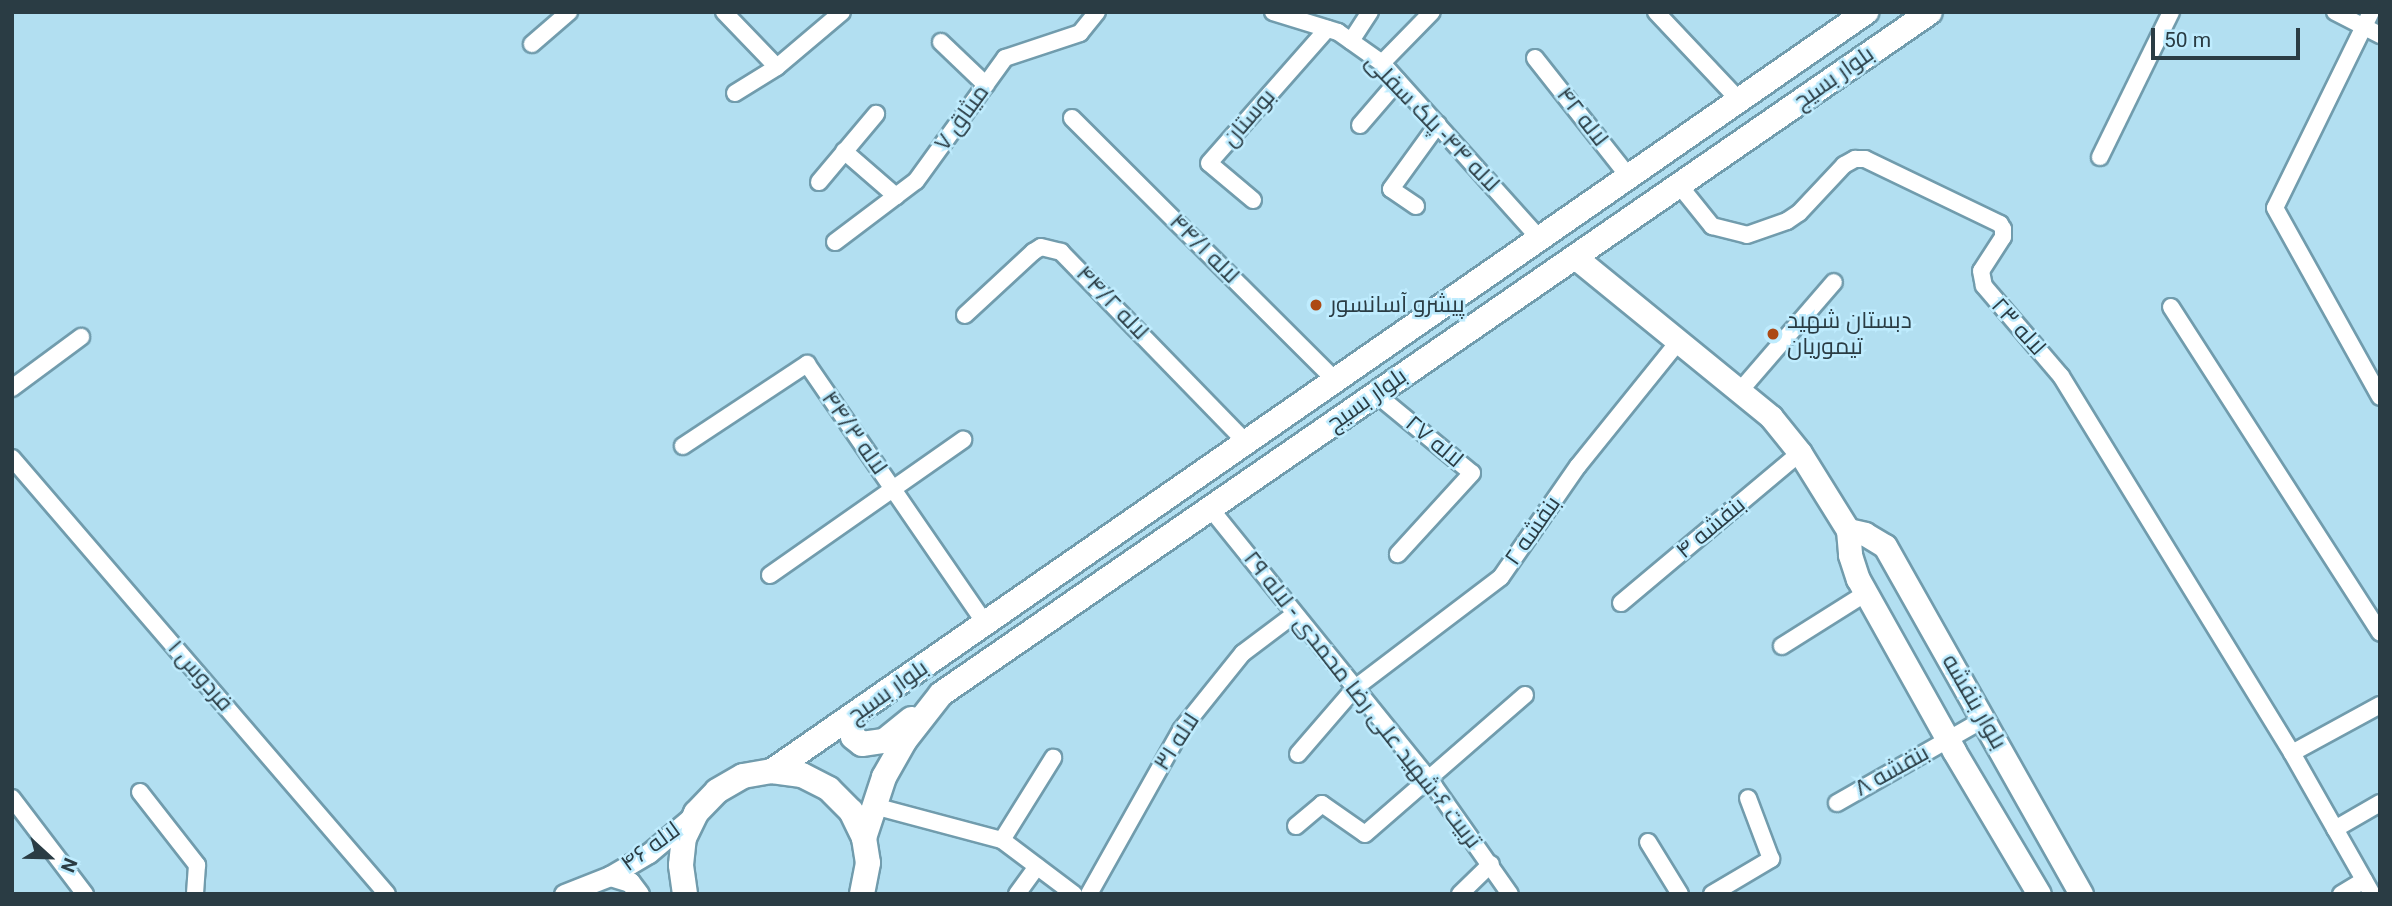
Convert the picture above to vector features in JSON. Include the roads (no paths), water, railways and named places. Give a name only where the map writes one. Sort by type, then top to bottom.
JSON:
[{"type":"main road","name":"بلوار بسیج","points":[[772,771],[1866,12]]},
{"type":"main road","name":"بلوار بسیج","points":[[864,838],[884,777],[905,740],[941,694],[1930,12]]},
{"type":"main road","name":"بلوار بنفشه","points":[[1575,257],[1771,417],[1800,453],[1848,530],[1850,555],[1866,593],[2035,892]]},
{"type":"main road","name":"بلوار بنفشه","points":[[1848,530],[1865,534],[1885,546],[2081,894]]},
{"type":"main road","points":[[849,719],[853,737],[862,744],[884,741],[941,694]]},
{"type":"main road","points":[[685,894],[681,865],[684,838],[696,813],[717,791],[743,776],[772,771],[802,775],[830,789],[851,811],[864,838],[868,863],[862,894]]},
{"type":"street","points":[[532,44],[569,12]]},
{"type":"street","points":[[724,12],[777,67]]},
{"type":"street","points":[[735,93],[777,67],[842,12]]},
{"type":"street","name":"میثاق ۷","points":[[835,242],[916,181],[1005,58],[1080,33],[1097,12]]},
{"type":"street","name":"لاله ۴۴- پلک سفلی","points":[[1273,12],[1327,29],[1351,41],[1382,63],[1540,239]]},
{"type":"street","points":[[1351,41],[1370,12]]},
{"type":"street","points":[[1382,63],[1432,12]]},
{"type":"street","points":[[1656,12],[1739,100]]},
{"type":"street","points":[[2100,157],[2171,12]]},
{"type":"street","points":[[2335,12],[2367,19],[2380,34]]},
{"type":"street","points":[[2367,19],[2275,208],[2380,397]]},
{"type":"street","name":"بوستان","points":[[1254,200],[1209,163],[1327,29]]},
{"type":"street","points":[[941,42],[986,85]]},
{"type":"street","name":"لاله ۴۲","points":[[1535,58],[1629,177]]},
{"type":"street","points":[[1360,125],[1398,81]]},
{"type":"street","points":[[819,182],[876,114]]},
{"type":"street","name":"لاله ۴۴/۱","points":[[1072,118],[1336,380]]},
{"type":"street","points":[[1416,206],[1391,189],[1438,124]]},
{"type":"street","points":[[844,151],[896,196]]},
{"type":"street","name":"لاله ۲۳","points":[[1679,185],[1712,226],[1747,235],[1787,221],[1799,213],[1844,165],[1855,159],[1865,159],[2000,224],[2003,237],[1981,271],[1984,286],[2061,376],[2292,753]]},
{"type":"street","name":"لاله ۴۴/۲","points":[[965,315],[1033,252],[1041,247],[1061,252],[1246,442]]},
{"type":"street","points":[[1739,392],[1834,282]]},
{"type":"street","points":[[2171,307],[2380,633]]},
{"type":"street","points":[[12,388],[81,337]]},
{"type":"street","name":"بنفشه ۲","points":[[1298,754],[1355,688],[1501,578],[1578,466],[1678,342]]},
{"type":"street","name":"لاله ۴۴/۳","points":[[683,446],[807,364],[986,624]]},
{"type":"street","name":"لاله ۲۷","points":[[1376,394],[1472,473],[1398,554]]},
{"type":"street","points":[[770,575],[963,440]]},
{"type":"street","name":"بنفشه ۴","points":[[1621,603],[1800,453]]},
{"type":"street","name":"فردوس ۱","points":[[12,458],[387,894]]},
{"type":"street","name":"تربیت ۶-شهید علی رضا محمدی - لاله ۲۹","points":[[1210,508],[1428,779],[1510,894]]},
{"type":"street","points":[[1782,646],[1866,593]]},
{"type":"street","name":"لاله ۳۱","points":[[1089,894],[1181,730],[1243,653],[1295,614]]},
{"type":"street","points":[[1296,826],[1322,804],[1365,834],[1525,695]]},
{"type":"street","points":[[2341,894],[2368,887],[2292,753],[2380,705]]},
{"type":"street","name":"بنفشه ۸","points":[[1837,803],[1984,719]]},
{"type":"street","points":[[1002,840],[1053,758]]},
{"type":"street","points":[[140,792],[197,864],[195,894]]},
{"type":"street","points":[[12,798],[85,894]]},
{"type":"street","points":[[1712,894],[1771,859],[1748,798]]},
{"type":"street","points":[[2335,829],[2380,803]]},
{"type":"street","points":[[873,806],[1002,840],[1074,894]]},
{"type":"street","name":"لاله ۴۶","points":[[564,894],[610,876],[649,853],[696,813]]},
{"type":"street","points":[[1647,842],[1680,894]]},
{"type":"street","points":[[1460,894],[1491,864]]},
{"type":"street","points":[[1017,894],[1037,866]]},
{"type":"street","points":[[610,876],[630,882],[639,894]]},
{"type":"place","name":"پیشرو آسانسور","points":[[1316,305]]},
{"type":"place","name":"دبستان شهید تیموریان","points":[[1773,334]]}]
